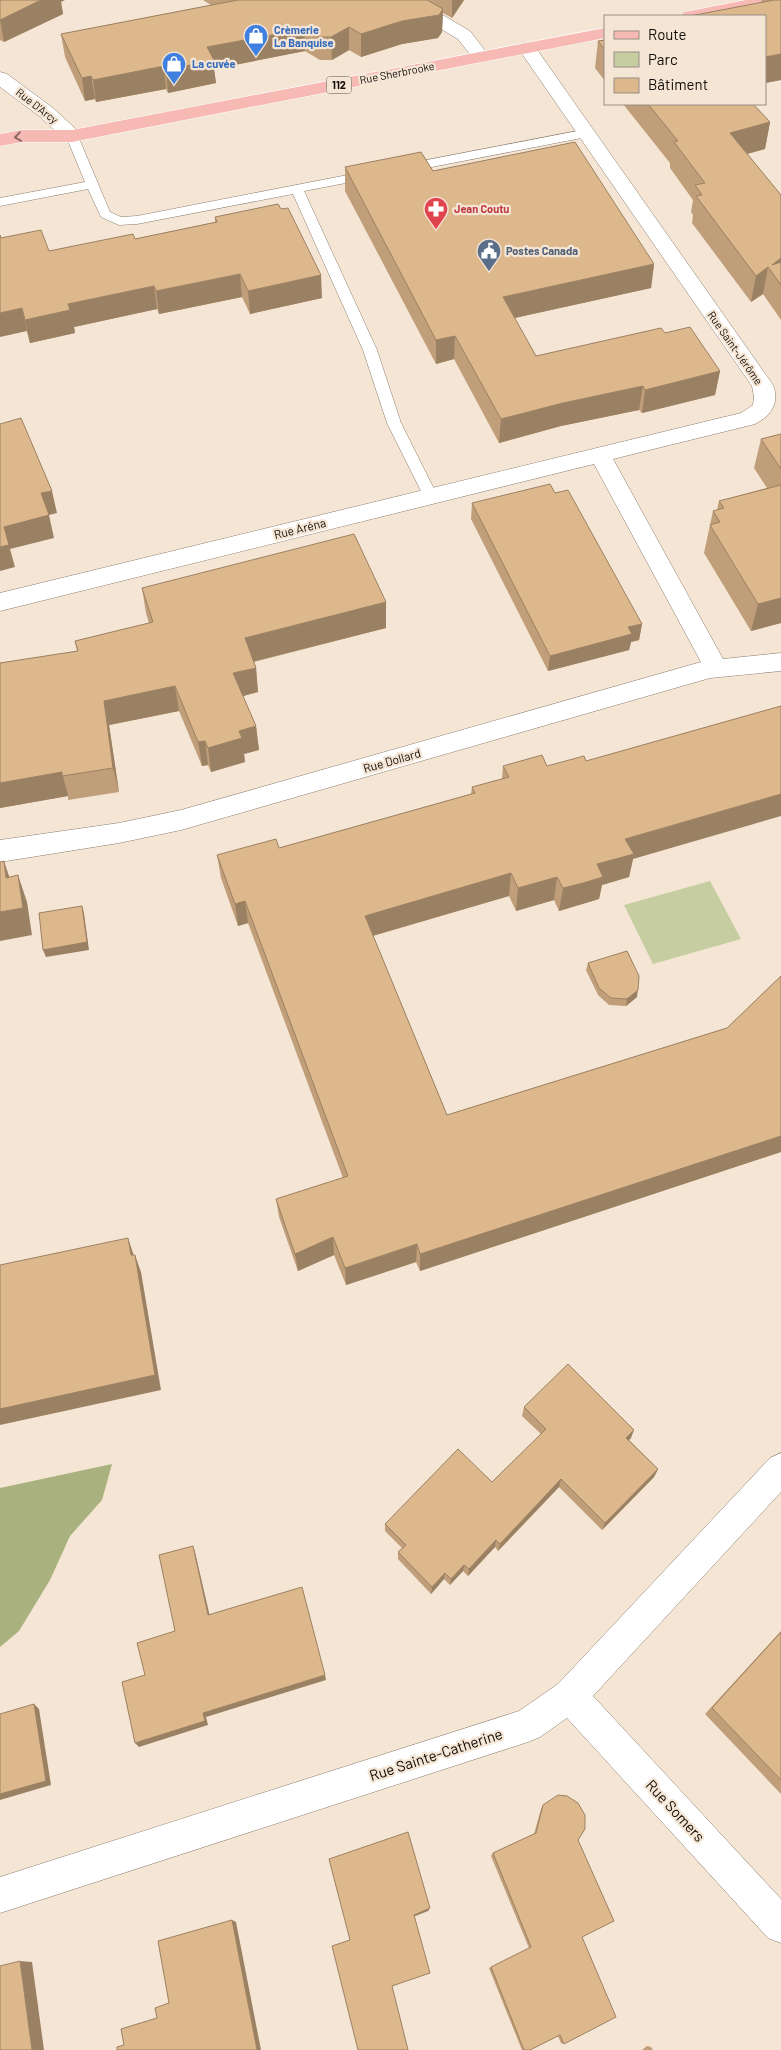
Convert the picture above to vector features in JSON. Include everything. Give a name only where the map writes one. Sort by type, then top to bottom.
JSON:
[{"type":"main road","points":[[695,15],[776,0]]},
{"type":"main road","name":"Rue Sherbrooke","points":[[0,140],[22,136],[72,136],[604,33]]},
{"type":"main road","name":"Rue Sherbrooke","points":[[0,158],[39,150],[72,136]]},
{"type":"street","points":[[404,0],[464,35],[481,57]]},
{"type":"street","name":"Rue Saint-Jérôme","points":[[527,48],[588,133],[762,386],[766,401],[763,409],[748,419],[600,455]]},
{"type":"street","name":"Rue D'Arcy","points":[[0,78],[46,112],[72,136]]},
{"type":"street","points":[[600,455],[716,668]]},
{"type":"street","name":"Rue Aréna","points":[[0,602],[600,455]]},
{"type":"street","name":"Rue Dollard","points":[[0,851],[126,832],[201,815],[716,668],[781,662]]},
{"type":"street","name":"Rue Sainte-Catherine","points":[[0,1895],[513,1730],[539,1718],[570,1696],[781,1468]]},
{"type":"street","name":"Rue Somers","points":[[570,1696],[781,1925]]},
{"type":"lane","points":[[72,136],[105,214],[119,221],[128,221],[588,133]]},
{"type":"lane","points":[[0,202],[93,184]]},
{"type":"lane","points":[[297,189],[370,350],[394,423],[430,497]]},
{"type":"green space","points":[[710,881],[741,939],[653,964],[624,905]]},
{"type":"green space","points":[[112,1464],[102,1500],[70,1536],[50,1580],[19,1631],[0,1647],[0,1488]]},
{"type":"building","points":[[0,0],[41,0],[0,20]]},
{"type":"building","points":[[238,0],[427,0],[443,9],[439,15],[402,21],[361,34],[349,27],[331,37],[319,37],[304,29],[207,47],[214,60],[166,70],[164,66],[93,80],[91,76],[82,78],[61,34]]},
{"type":"building","points":[[781,0],[781,54],[766,57],[766,15],[695,15]]},
{"type":"building","points":[[604,40],[604,49],[598,41]]},
{"type":"building","points":[[649,105],[754,105],[770,122],[730,133],[781,195],[781,258],[772,265],[781,262],[781,285],[768,267],[756,276],[696,196],[702,195],[695,185],[705,183],[674,142],[678,141]]},
{"type":"building","points":[[575,142],[654,264],[503,297],[536,356],[661,328],[665,333],[690,327],[720,371],[645,390],[643,386],[563,403],[501,419],[455,336],[436,340],[345,167],[421,152],[433,171]]},
{"type":"building","points":[[278,204],[281,209],[288,208],[321,275],[248,291],[240,274],[156,291],[154,286],[68,304],[70,310],[25,320],[22,308],[0,313],[0,235],[1,238],[41,230],[49,251],[133,234],[135,239],[217,222],[215,217]]},
{"type":"building","points":[[21,418],[52,491],[41,493],[49,515],[4,527],[9,545],[0,547],[0,424]]},
{"type":"building","points":[[781,434],[781,469],[761,439]]},
{"type":"building","points":[[550,484],[555,493],[568,490],[642,624],[628,627],[632,634],[550,656],[472,503]]},
{"type":"building","points":[[781,485],[781,598],[758,604],[710,525],[720,522],[713,511],[724,508],[719,501]]},
{"type":"building","points":[[354,534],[386,602],[245,638],[256,668],[233,673],[256,726],[239,731],[242,738],[208,748],[205,741],[198,742],[175,686],[104,701],[113,768],[62,776],[62,772],[0,783],[0,663],[78,651],[75,641],[153,622],[142,588]]},
{"type":"building","points":[[781,706],[781,794],[625,839],[634,854],[597,864],[603,877],[583,883],[563,888],[557,877],[518,888],[511,873],[365,916],[447,1115],[727,1028],[781,976],[781,1136],[420,1254],[417,1244],[345,1268],[333,1237],[295,1254],[276,1199],[348,1176],[245,901],[235,904],[217,855],[276,839],[279,848],[475,793],[472,787],[509,777],[503,766],[542,755],[547,766],[584,756],[586,761]]},
{"type":"building","points":[[4,861],[6,878],[18,875],[23,908],[0,912],[0,862]]},
{"type":"building","points":[[82,906],[87,942],[43,950],[39,913]]},
{"type":"building","points":[[627,951],[639,976],[638,990],[627,999],[611,998],[599,988],[588,963]]},
{"type":"building","points":[[128,1238],[131,1255],[135,1255],[155,1375],[0,1409],[0,1265]]},
{"type":"building","points":[[568,1364],[634,1430],[626,1438],[658,1469],[605,1523],[561,1479],[500,1544],[496,1540],[469,1569],[464,1565],[451,1579],[445,1573],[432,1587],[398,1552],[406,1545],[385,1524],[458,1449],[492,1482],[546,1429],[524,1407]]},
{"type":"building","points":[[193,1546],[208,1615],[302,1587],[325,1675],[203,1713],[205,1721],[135,1743],[122,1682],[145,1675],[137,1643],[175,1631],[159,1555]]},
{"type":"building","points":[[781,1632],[781,1780],[712,1708]]},
{"type":"building","points":[[34,1704],[46,1781],[0,1794],[0,1714]]},
{"type":"building","points":[[558,1795],[567,1796],[578,1803],[585,1815],[585,1829],[578,1840],[614,1921],[582,1937],[616,2017],[564,2044],[560,2035],[530,2050],[524,2050],[491,1967],[531,1947],[493,1853],[536,1833],[543,1805]]},
{"type":"building","points":[[408,1832],[430,1908],[414,1915],[430,1973],[392,1986],[408,2050],[358,2050],[332,1946],[350,1940],[329,1859]]},
{"type":"building","points":[[232,1920],[257,2050],[117,2050],[117,2047],[124,2045],[121,2029],[157,2018],[155,2008],[169,2003],[158,1941]]},
{"type":"building","points":[[20,1961],[32,2050],[0,2050],[0,1966]]},
{"type":"place","name":"Crèmerie La Banquise","points":[[256,57]]},
{"type":"place","name":"La cuvée","points":[[174,85]]},
{"type":"place","name":"Jean Coutu","points":[[436,230]]},
{"type":"place","name":"Postes Canada","points":[[489,272]]}]
